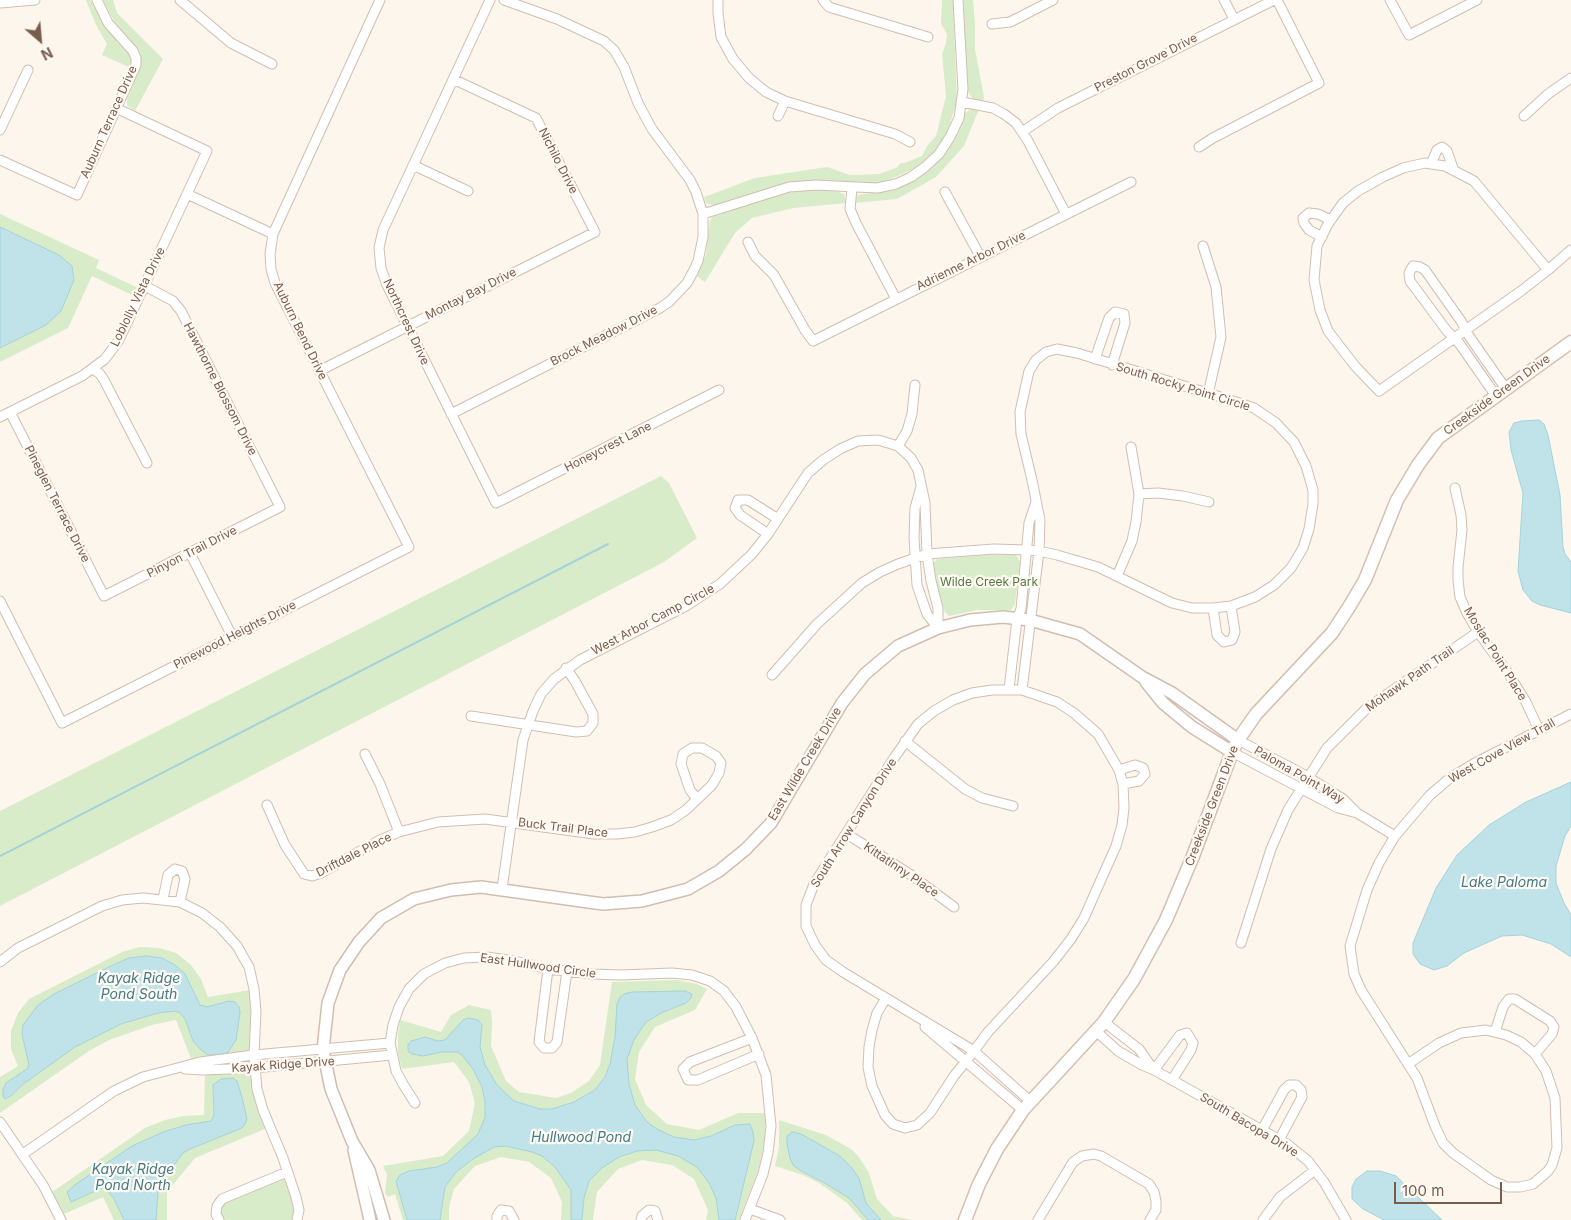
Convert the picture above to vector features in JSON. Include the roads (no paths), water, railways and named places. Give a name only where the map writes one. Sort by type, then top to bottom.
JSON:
[{"type":"main road","name":"Creekside Green Drive","points":[[967,1218],[979,1184],[997,1149],[1027,1105],[1100,1027],[1134,979],[1166,920],[1238,740],[1256,714],[1332,633],[1365,580],[1398,500],[1418,465],[1438,438],[1571,342]]},
{"type":"street","points":[[0,3],[35,0]]},
{"type":"street","name":"Auburn Terrace Drive","points":[[0,160],[77,195],[136,65],[136,58],[108,23],[97,0]]},
{"type":"street","points":[[180,0],[232,43],[272,64]]},
{"type":"street","name":"Auburn Bend Drive","points":[[380,0],[273,234],[270,254],[271,269],[275,283],[409,547]]},
{"type":"street","name":"Northcrest Drive","points":[[490,0],[383,230],[379,248],[381,268],[387,286],[496,503]]},
{"type":"street","name":"Brock Meadow Drive","points":[[451,414],[660,308],[670,301],[687,283],[698,261],[703,237],[703,214],[690,180],[652,130],[638,103],[624,67],[614,50],[604,42],[557,19],[504,0]]},
{"type":"street","points":[[718,0],[721,37],[733,59],[766,92],[785,101],[894,134],[910,142]]},
{"type":"street","points":[[703,214],[789,188],[816,185],[877,188],[896,184],[911,177],[925,167],[939,154],[959,118],[962,89],[958,0]]},
{"type":"street","points":[[992,24],[1010,22],[1053,0]]},
{"type":"street","points":[[1224,0],[1234,19]]},
{"type":"street","points":[[1200,147],[1213,138],[1319,83],[1275,0]]},
{"type":"street","name":"Preston Grove Drive","points":[[1022,132],[1058,108],[1275,0]]},
{"type":"street","points":[[1390,0],[1409,35],[1477,0]]},
{"type":"street","points":[[824,1],[829,7],[928,37]]},
{"type":"street","points":[[0,130],[28,70]]},
{"type":"street","points":[[1524,116],[1548,94],[1571,78]]},
{"type":"street","name":"Nichilo Drive","points":[[453,79],[536,118],[595,232]]},
{"type":"street","points":[[778,116],[785,101]]},
{"type":"street","points":[[962,102],[988,107],[1004,114],[1022,132],[1066,214]]},
{"type":"street","name":"Loblolly Vista Drive","points":[[0,417],[93,368],[105,359],[119,340],[207,151],[116,108]]},
{"type":"street","points":[[1431,164],[1436,150],[1442,148],[1448,151],[1454,171]]},
{"type":"street","points":[[1548,270],[1474,181],[1444,166],[1425,163],[1403,168],[1358,191],[1343,203],[1317,246],[1314,280],[1320,310],[1328,331],[1355,366],[1379,391],[1521,292],[1548,270],[1571,250]]},
{"type":"street","points":[[413,165],[468,190]]},
{"type":"street","name":"Adrienne Arbor Drive","points":[[748,242],[755,256],[774,275],[812,341],[1131,182]]},
{"type":"street","points":[[852,188],[850,209],[896,298]]},
{"type":"street","points":[[945,192],[980,256]]},
{"type":"street","points":[[187,194],[273,234]]},
{"type":"street","points":[[1322,237],[1309,230],[1304,224],[1303,218],[1309,213],[1318,214],[1331,220]]},
{"type":"street","name":"Montay Bay Drive","points":[[319,371],[595,232]]},
{"type":"street","points":[[1203,246],[1216,288],[1221,337],[1208,394]]},
{"type":"street","points":[[1413,266],[1425,270],[1461,321],[1501,393],[1454,339],[1410,281],[1408,273],[1413,266]]},
{"type":"street","name":"Hawthorne Blossom Drive","points":[[145,286],[173,301],[181,311],[280,507]]},
{"type":"street","points":[[1095,359],[1109,318],[1115,312],[1124,314],[1125,323],[1112,365]]},
{"type":"street","name":"South Rocky Point Circle","points":[[772,674],[817,624],[862,584],[880,572],[927,554],[994,549],[1039,551],[1076,559],[1098,567],[1172,603],[1192,608],[1231,606],[1255,597],[1274,585],[1290,568],[1305,542],[1309,529],[1313,490],[1306,466],[1294,442],[1276,422],[1254,408],[1057,349],[1046,352],[1036,360],[1029,371],[1020,412],[1020,434],[1037,501]]},
{"type":"street","points":[[93,368],[104,380],[147,463]]},
{"type":"street","points":[[915,385],[912,414],[907,431],[898,446],[912,458],[922,484],[925,503],[927,554],[938,608],[938,628]]},
{"type":"street","name":"Honeycrest Lane","points":[[496,503],[719,390]]},
{"type":"street","name":"Pineglen Terrace Drive","points":[[10,412],[104,596]]},
{"type":"street","name":"West Arbor Camp Circle","points":[[502,889],[523,740],[527,725],[541,694],[554,679],[566,668],[580,660],[704,596],[736,571],[768,534],[808,473],[828,456],[858,441],[878,440],[898,446]]},
{"type":"street","points":[[1118,576],[1132,541],[1136,522],[1139,494],[1132,447]]},
{"type":"street","points":[[922,484],[915,508],[914,538],[917,584],[927,614],[938,628]]},
{"type":"street","name":"Mosiac Point Place","points":[[1455,488],[1461,514],[1462,530],[1458,574],[1460,597],[1478,632],[1521,695],[1539,730]]},
{"type":"street","points":[[1139,494],[1158,493],[1209,502]]},
{"type":"street","points":[[768,534],[740,515],[735,508],[738,500],[748,500],[778,519]]},
{"type":"street","points":[[1009,689],[1017,619],[1021,609],[1029,523],[1037,501]]},
{"type":"street","points":[[1022,690],[1039,551],[1040,520],[1037,501]]},
{"type":"street","name":"Pinyon Trail Drive","points":[[104,596],[280,507]]},
{"type":"street","name":"Pinewood Heights Drive","points":[[0,601],[62,723],[409,547]]},
{"type":"street","points":[[190,553],[232,636]]},
{"type":"street","points":[[1213,608],[1217,636],[1224,642],[1232,640],[1235,632],[1231,606]]},
{"type":"street","name":"East Wilde Creek Drive","points":[[384,1220],[369,1170],[352,1140],[331,1089],[323,1050],[328,1003],[340,970],[359,942],[382,918],[414,899],[451,890],[481,887],[603,904],[642,901],[688,889],[719,871],[746,849],[771,823],[842,703],[865,674],[898,646],[938,628],[970,620],[1003,617],[1030,620],[1080,634],[1142,677]]},
{"type":"street","name":"Mohawk Path Trail","points":[[1241,943],[1271,848],[1288,810],[1301,787],[1328,748],[1367,708],[1478,632]]},
{"type":"street","points":[[472,716],[576,732],[587,731],[593,723],[593,714],[576,680],[566,668]]},
{"type":"street","points":[[1142,677],[1172,694],[1238,740]]},
{"type":"street","points":[[1142,677],[1163,703],[1192,727],[1232,752]]},
{"type":"street","name":"South Arrow Canyon Drive","points":[[886,998],[872,1030],[868,1068],[877,1101],[884,1115],[893,1124],[905,1128],[917,1125],[930,1113],[966,1061],[974,1051],[988,1032],[1053,962],[1084,918],[1116,846],[1122,825],[1124,808],[1123,784],[1119,770],[1098,734],[1074,713],[1057,702],[1022,690],[1009,689],[972,693],[953,700],[934,711],[918,724],[905,741],[814,884],[806,905],[806,926],[815,945],[826,960],[842,972],[886,998],[974,1051],[1027,1105]]},
{"type":"street","name":"West Cove View Trail","points":[[1408,1064],[1361,990],[1354,974],[1350,946],[1367,890],[1379,863],[1395,836],[1430,795],[1450,778],[1475,762],[1571,714]]},
{"type":"street","name":"Paloma Point Way","points":[[1238,740],[1343,799],[1357,813],[1395,836]]},
{"type":"street","points":[[905,741],[965,789],[982,798],[1013,806]]},
{"type":"street","name":"Buck Trail Place","points":[[510,822],[594,834],[617,834],[635,832],[671,820],[686,810],[712,785],[720,773],[721,763],[716,756],[702,748],[692,748],[683,754],[681,764],[690,790],[697,799]]},
{"type":"street","name":"Paloma Point Way","points":[[1232,752],[1338,808],[1357,813]]},
{"type":"street","points":[[366,754],[399,832]]},
{"type":"street","points":[[1119,770],[1136,765],[1143,768],[1145,774],[1139,781],[1123,784]]},
{"type":"street","name":"Driftdale Place","points":[[267,805],[285,845],[304,874],[312,876],[322,874],[380,840],[399,832],[438,822],[461,819],[510,822]]},
{"type":"street","name":"Kittatinny Place","points":[[847,834],[911,875],[954,907]]},
{"type":"street","points":[[162,899],[168,874],[175,869],[182,871],[185,879],[180,902]]},
{"type":"street","points":[[0,962],[18,948],[102,906],[122,900],[144,898],[180,902],[202,913],[220,927],[236,946],[249,967],[256,1011],[254,1068],[257,1090],[288,1172],[299,1210],[297,1220]]},
{"type":"street","name":"East Hullwood Circle","points":[[416,1103],[402,1084],[392,1055],[390,1043],[399,1007],[409,989],[424,974],[445,963],[464,958],[486,957],[514,960],[548,969],[620,975],[672,973],[692,975],[710,981],[724,991],[736,1007],[752,1038]]},
{"type":"street","points":[[548,969],[539,1042],[544,1048],[552,1048],[557,1042],[567,971]]},
{"type":"street","points":[[1495,1032],[1503,1007],[1509,999],[1515,999],[1550,1021],[1554,1027],[1552,1034],[1534,1054]]},
{"type":"street","name":"South Arrow Canyon Drive","points":[[905,1010],[966,1061],[1027,1105]]},
{"type":"street","name":"South Bacopa Drive","points":[[1100,1027],[1118,1051],[1262,1130],[1308,1161],[1346,1220]]},
{"type":"street","name":"South Bacopa Drive","points":[[1100,1027],[1139,1049],[1154,1070]]},
{"type":"street","points":[[1486,1030],[1506,1035],[1521,1042],[1534,1054],[1546,1071],[1555,1098],[1556,1148],[1552,1165],[1544,1176],[1527,1186],[1507,1187],[1491,1180],[1453,1153],[1438,1135],[1425,1096],[1408,1064],[1439,1043],[1461,1033],[1486,1030]]},
{"type":"street","points":[[1154,1070],[1180,1035],[1187,1033],[1193,1043],[1191,1050],[1172,1080]]},
{"type":"street","points":[[745,1220],[768,1153],[771,1126],[766,1075],[759,1054],[752,1038],[690,1062],[683,1069],[688,1080],[698,1080],[759,1054]]},
{"type":"street","name":"Kayak Ridge Drive","points":[[23,1154],[114,1091],[144,1077],[200,1062],[254,1055],[390,1043]]},
{"type":"street","name":"Kayak Ridge Drive","points":[[174,1069],[254,1068],[392,1055]]},
{"type":"street","points":[[1262,1130],[1284,1090],[1289,1085],[1296,1085],[1301,1090],[1302,1097],[1279,1140]]},
{"type":"street","points":[[0,1122],[43,1185],[61,1220]]},
{"type":"street","name":"East Wilde Creek Drive","points":[[352,1140],[370,1220]]},
{"type":"street","points":[[1038,1220],[1074,1162],[1082,1156],[1094,1154],[1123,1168],[1149,1184],[1154,1192],[1156,1210],[1150,1220]]},
{"type":"street","points":[[1263,1220],[1280,1197],[1315,1170]]},
{"type":"street","points":[[219,1220],[216,1214],[217,1206],[222,1199],[288,1172]]},
{"type":"street","points":[[750,1208],[780,1220]]},
{"type":"street","points":[[497,1220],[501,1210],[509,1211],[514,1220]]},
{"type":"street","points":[[641,1220],[642,1216],[649,1210],[655,1211],[658,1220]]},
{"type":"water","points":[[0,227],[59,255],[72,266],[74,280],[61,311],[46,325],[0,348]]},
{"type":"water","points":[[1539,420],[1544,424],[1548,435],[1560,495],[1563,547],[1565,554],[1571,562],[1571,613],[1532,601],[1523,590],[1518,571],[1523,493],[1511,450],[1509,432],[1514,423]]},
{"type":"water","name":"Lake Paloma","points":[[1571,782],[1571,826],[1565,836],[1556,866],[1556,883],[1571,915],[1571,957],[1551,944],[1522,935],[1502,936],[1464,953],[1447,966],[1434,970],[1420,964],[1413,954],[1413,943],[1436,888],[1457,855],[1489,825],[1526,802]]},
{"type":"water","name":"Kayak Ridge Pond South","points":[[146,956],[162,958],[175,965],[185,974],[200,1005],[207,1007],[229,1001],[235,1002],[239,1007],[240,1013],[236,1040],[229,1051],[225,1054],[208,1055],[193,1041],[185,1019],[180,1013],[175,1011],[158,1013],[121,1024],[75,1047],[5,1099],[3,1090],[6,1083],[27,1069],[29,1065],[22,1034],[23,1025],[38,1005],[54,994],[115,964],[129,958]]},
{"type":"water","name":"Hullwood Pond","points":[[685,991],[692,994],[686,1003],[661,1013],[646,1022],[634,1040],[627,1059],[629,1084],[635,1105],[647,1122],[674,1137],[694,1140],[711,1136],[735,1125],[750,1124],[754,1141],[735,1220],[719,1220],[716,1198],[709,1183],[697,1167],[678,1156],[656,1150],[637,1151],[619,1157],[602,1168],[589,1181],[584,1198],[582,1220],[571,1220],[571,1190],[555,1167],[542,1156],[505,1146],[494,1147],[473,1159],[456,1172],[445,1187],[440,1220],[407,1220],[396,1181],[400,1175],[409,1171],[437,1167],[447,1163],[478,1134],[485,1117],[485,1101],[482,1087],[473,1069],[462,1055],[457,1052],[442,1052],[423,1056],[412,1054],[408,1051],[408,1045],[411,1041],[425,1037],[438,1041],[445,1040],[463,1020],[469,1018],[478,1020],[482,1025],[480,1047],[485,1065],[497,1085],[514,1101],[540,1109],[552,1109],[574,1102],[595,1090],[605,1077],[610,1064],[615,1037],[617,1004],[620,997],[632,992]]},
{"type":"water","name":"Kayak Ridge Pond North","points":[[233,1078],[237,1081],[242,1097],[247,1119],[245,1124],[242,1128],[183,1153],[166,1176],[158,1192],[156,1220],[124,1220],[114,1199],[106,1189],[102,1188],[71,1202],[67,1192],[132,1146],[163,1132],[186,1125],[211,1121],[214,1115],[213,1085],[221,1079]]},
{"type":"water","points":[[792,1132],[801,1134],[840,1156],[859,1178],[866,1203],[881,1220],[868,1220],[849,1198],[793,1165],[787,1144],[787,1136]]},
{"type":"water","points":[[1367,1171],[1380,1171],[1396,1176],[1442,1220],[1384,1220],[1363,1209],[1352,1199],[1352,1187],[1356,1179]]},
{"type":"waterway","points":[[0,856],[608,544]]},
{"type":"park label","name":"Wilde Creek Park","points":[[989,582]]}]
